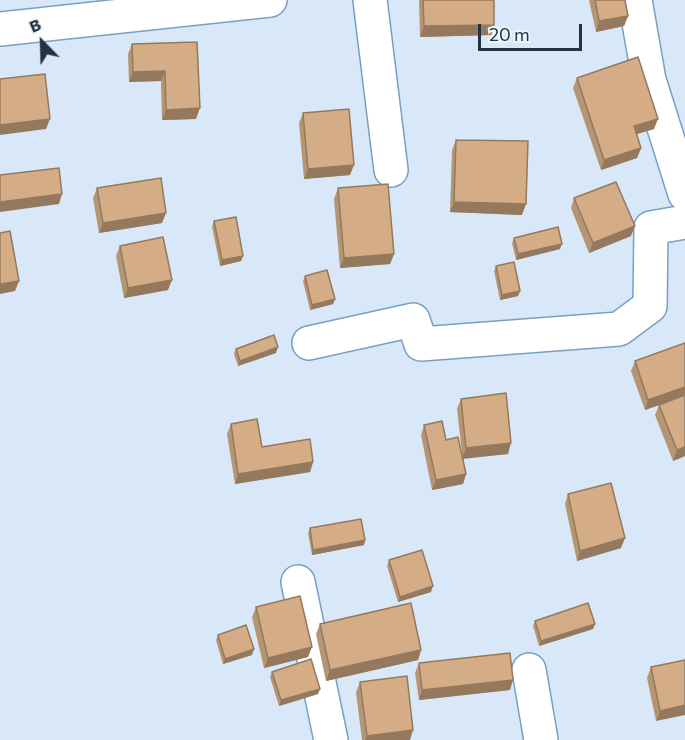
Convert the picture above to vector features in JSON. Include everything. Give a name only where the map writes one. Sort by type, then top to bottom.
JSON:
[{"type":"street","points":[[0,29],[270,0]]},
{"type":"street","points":[[370,0],[391,170]]},
{"type":"street","points":[[635,0],[649,80],[685,194]]},
{"type":"street","points":[[309,343],[413,320],[421,344],[619,329],[650,306],[651,228],[685,222]]},
{"type":"street","points":[[298,582],[331,740]]},
{"type":"street","points":[[529,670],[541,740]]},
{"type":"building","points":[[423,0],[494,0],[494,25],[424,26]]},
{"type":"building","points":[[595,0],[625,0],[628,16],[599,21]]},
{"type":"building","points":[[197,42],[200,108],[166,110],[165,71],[133,72],[132,44]]},
{"type":"building","points":[[638,57],[658,119],[634,126],[641,148],[604,160],[577,78]]},
{"type":"building","points":[[45,74],[50,119],[0,125],[0,79]]},
{"type":"building","points":[[349,109],[354,165],[308,169],[303,113]]},
{"type":"building","points":[[456,140],[528,141],[526,204],[454,202]]},
{"type":"building","points":[[59,168],[62,194],[0,202],[0,175]]},
{"type":"building","points":[[161,178],[166,213],[103,223],[97,188]]},
{"type":"building","points":[[616,182],[635,226],[593,243],[574,198]]},
{"type":"building","points":[[388,184],[394,254],[344,258],[338,188]]},
{"type":"building","points":[[236,217],[243,256],[222,260],[214,221]]},
{"type":"building","points":[[558,227],[562,244],[518,254],[514,238]]},
{"type":"building","points":[[10,231],[19,281],[0,284],[0,233]]},
{"type":"building","points":[[163,237],[172,280],[128,288],[120,246]]},
{"type":"building","points":[[514,262],[520,291],[502,295],[496,266]]},
{"type":"building","points":[[327,270],[335,299],[312,305],[305,276]]},
{"type":"building","points":[[274,335],[278,347],[240,361],[236,349]]},
{"type":"building","points":[[685,343],[685,387],[648,400],[635,361]]},
{"type":"building","points":[[506,393],[511,443],[466,448],[461,399]]},
{"type":"building","points":[[685,395],[685,447],[677,450],[659,405]]},
{"type":"building","points":[[257,419],[262,447],[310,439],[313,462],[238,474],[231,424]]},
{"type":"building","points":[[442,421],[446,440],[458,437],[466,474],[436,480],[424,425]]},
{"type":"building","points":[[611,483],[625,538],[580,551],[568,494]]},
{"type":"building","points":[[361,519],[365,540],[313,550],[310,528]]},
{"type":"building","points":[[422,550],[433,586],[400,597],[389,560]]},
{"type":"building","points":[[300,596],[312,647],[268,658],[256,607]]},
{"type":"building","points":[[411,603],[421,650],[330,670],[320,624]]},
{"type":"building","points":[[588,603],[595,624],[541,641],[535,621]]},
{"type":"building","points":[[246,625],[254,649],[225,659],[218,635]]},
{"type":"building","points":[[510,653],[513,680],[422,690],[419,663]]},
{"type":"building","points":[[311,659],[320,689],[281,700],[272,672]]},
{"type":"building","points":[[685,660],[685,705],[660,711],[651,667]]},
{"type":"building","points":[[407,676],[413,730],[367,736],[360,682]]}]
